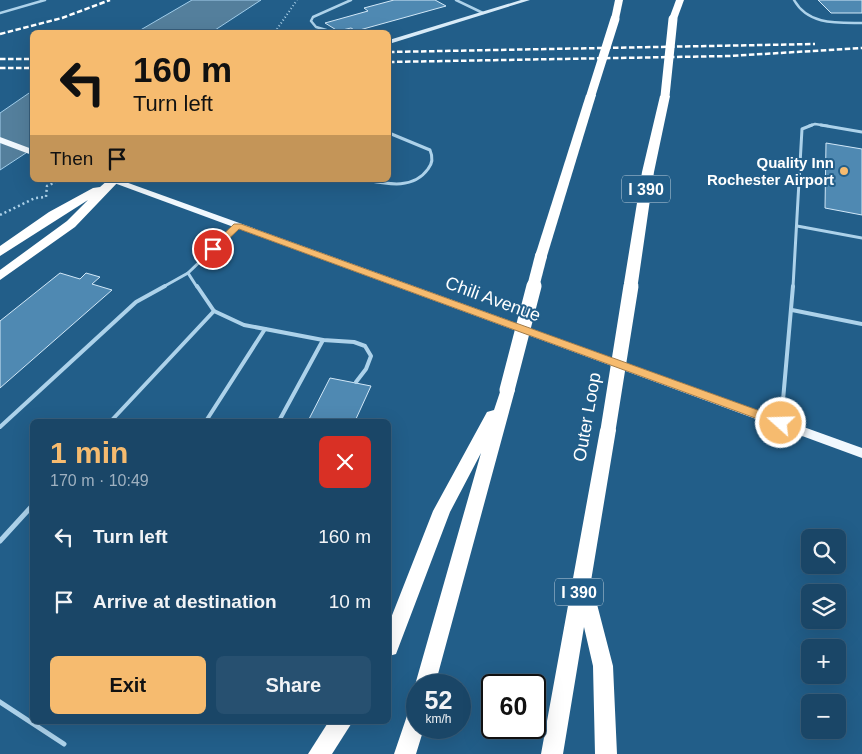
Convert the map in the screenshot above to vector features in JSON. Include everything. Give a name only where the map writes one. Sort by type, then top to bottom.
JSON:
[{"type":"highway","name":"Outer Loop","points":[[552,754],[608,430],[648,172],[665,96],[674,19],[680,0]]},
{"type":"highway","points":[[428,674],[507,390],[541,256],[619,1]]},
{"type":"highway","points":[[0,252],[53,215],[110,182]]},
{"type":"highway","points":[[0,276],[71,224],[111,182]]},
{"type":"highway","points":[[391,642],[442,511],[507,390]]},
{"type":"highway","points":[[582,576],[603,666],[606,754]]},
{"type":"highway","points":[[319,754],[340,724]]},
{"type":"highway","points":[[405,754],[410,739]]},
{"type":"main road","points":[[0,140],[30,151]]},
{"type":"main road","name":"Chili Avenue","points":[[118,182],[862,453]]},
{"type":"street","points":[[391,41],[527,0]]},
{"type":"lane","points":[[0,13],[45,0]]},
{"type":"lane","points":[[327,30],[316,26],[311,21],[313,17],[351,0]]},
{"type":"lane","points":[[456,0],[483,13]]},
{"type":"lane","points":[[794,0],[797,9],[811,18],[830,22],[862,23]]},
{"type":"lane","points":[[781,423],[792,310],[802,129],[814,124],[862,132]]},
{"type":"lane","points":[[381,182],[406,185],[416,180],[431,165],[433,156],[430,150],[391,134]]},
{"type":"lane","points":[[0,428],[136,302],[188,273],[237,226]]},
{"type":"lane","points":[[796,226],[862,238]]},
{"type":"lane","points":[[188,273],[214,311],[244,326],[323,340],[354,342],[365,346],[371,356],[366,369],[356,382]]},
{"type":"lane","points":[[792,310],[862,324]]},
{"type":"lane","points":[[113,419],[214,311]]},
{"type":"lane","points":[[207,419],[265,329]]},
{"type":"lane","points":[[280,419],[323,340]]},
{"type":"lane","points":[[0,541],[30,508]]},
{"type":"lane","points":[[0,702],[30,722]]},
{"type":"lane","points":[[34,724],[64,744]]},
{"type":"path","points":[[276,30],[297,0]]},
{"type":"path","points":[[0,215],[36,198],[46,197],[47,186],[56,182]]},
{"type":"water","points":[[192,0],[261,0],[215,30],[140,30]]},
{"type":"water","points":[[30,92],[30,150],[0,170],[0,113]]},
{"type":"building","points":[[394,0],[435,0],[446,6],[360,30],[351,28],[336,30],[325,23],[368,11],[364,8]]},
{"type":"building","points":[[818,0],[862,0],[862,13],[831,13]]},
{"type":"building","name":"Quality Inn Rochester Airport","points":[[826,143],[862,149],[862,215],[825,208]]},
{"type":"building","points":[[60,273],[80,279],[86,273],[100,277],[92,284],[112,290],[0,388],[0,321]]},
{"type":"building","points":[[330,378],[371,386],[356,419],[309,419]]},
{"type":"railway","points":[[0,34],[62,18],[110,0]]},
{"type":"railway","points":[[391,52],[815,44]]},
{"type":"railway","points":[[391,62],[730,56],[862,48]]},
{"type":"railway","points":[[0,59],[30,59]]},
{"type":"railway","points":[[0,68],[30,68]]},
{"type":"place","name":"Quality Inn Rochester Airport","points":[[844,171]]},
{"type":"route","points":[[213,249],[237,226],[781,423]]}]
